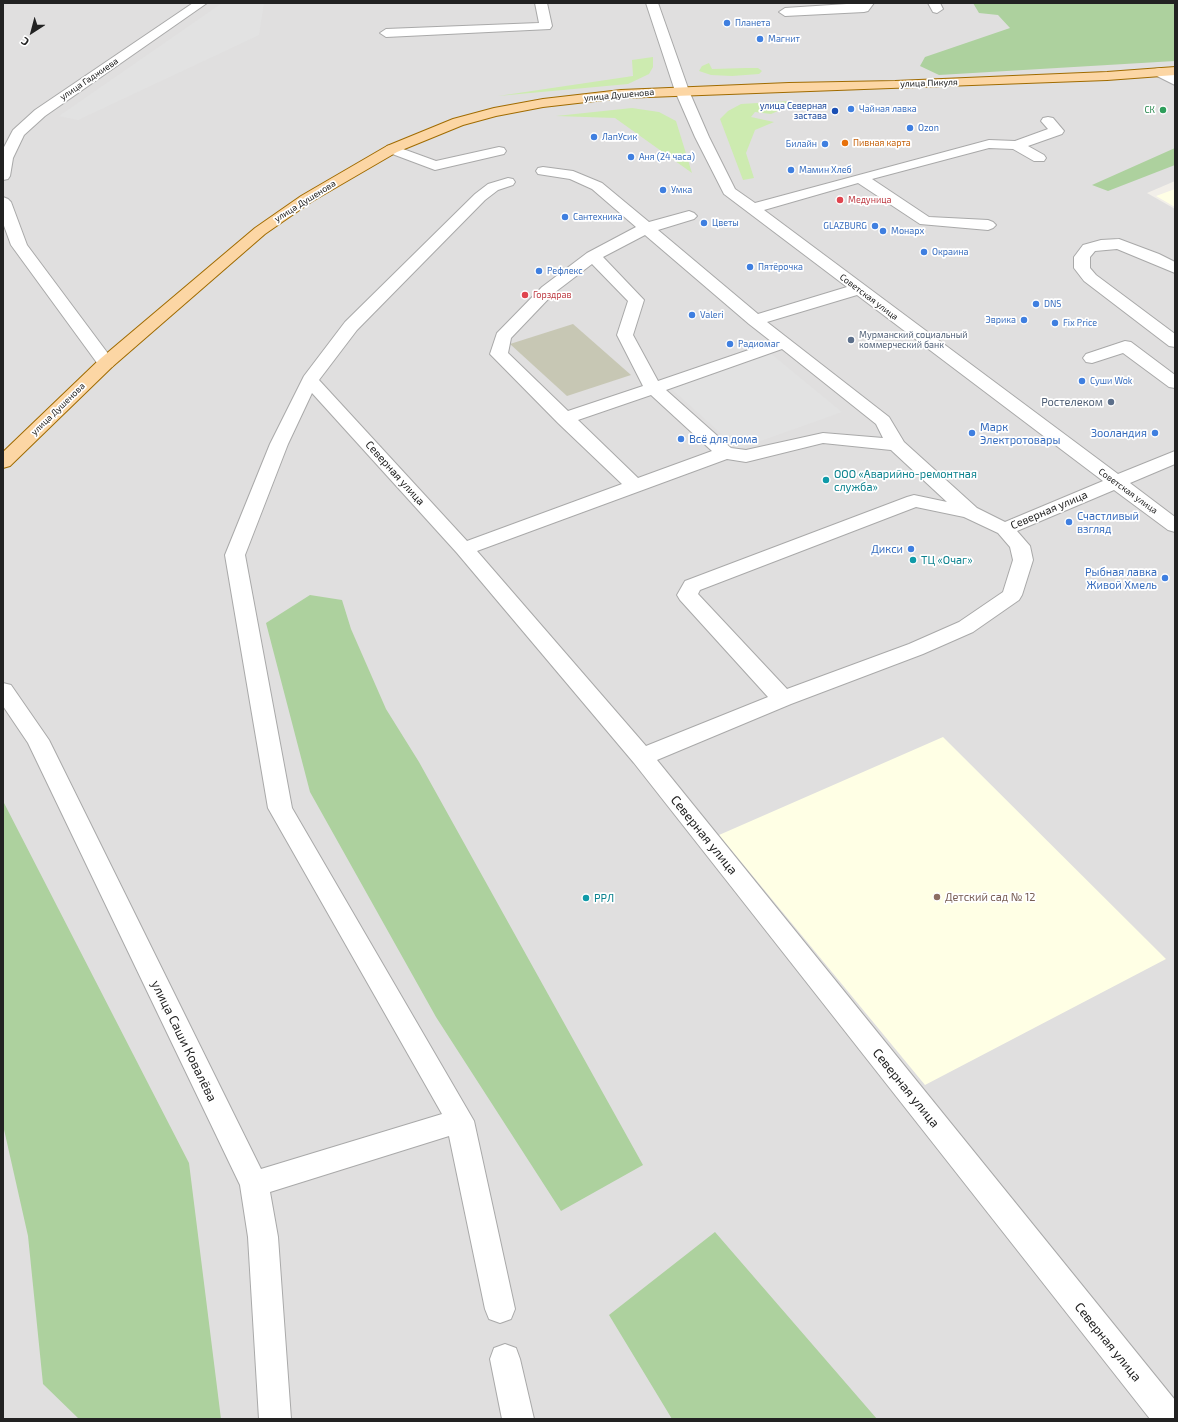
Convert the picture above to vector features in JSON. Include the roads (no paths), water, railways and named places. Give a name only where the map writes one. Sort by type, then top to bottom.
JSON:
[{"type":"main road","name":"улица Пикуля","points":[[682,91],[903,84],[1175,71]]},
{"type":"main road","name":"улица Душенова","points":[[3,462],[106,363],[260,231],[306,199],[392,149],[458,122],[494,112],[543,103],[606,96],[682,91]]},
{"type":"street","name":"улица Гаджиева","points":[[3,176],[6,158],[18,133],[40,113],[201,3]]},
{"type":"street","points":[[386,34],[546,26],[541,3]]},
{"type":"street","points":[[652,3],[682,91]]},
{"type":"street","points":[[785,12],[864,8],[868,3]]},
{"type":"street","points":[[1160,72],[1175,80]]},
{"type":"street","name":"Советская улица","points":[[682,91],[702,138],[729,191],[1175,526]]},
{"type":"street","points":[[752,209],[860,178],[989,144],[1016,145],[1057,131],[1048,121]]},
{"type":"street","points":[[1016,145],[1039,158]]},
{"type":"street","points":[[392,149],[435,166],[499,150]]},
{"type":"street","points":[[543,170],[573,175],[597,186],[755,320],[883,421],[896,445],[970,512]]},
{"type":"street","points":[[860,178],[925,221],[988,225]]},
{"type":"street","points":[[500,1309],[460,1121],[280,808],[235,555],[276,451],[310,380],[351,326],[480,197],[493,187],[508,182]]},
{"type":"street","points":[[3,202],[19,245],[106,363]]},
{"type":"street","points":[[635,486],[499,354],[503,337],[513,326],[548,290],[593,256],[646,228],[689,216]]},
{"type":"street","points":[[1175,268],[1153,257],[1119,244],[1101,245],[1089,248],[1082,257],[1082,268],[1090,278],[1175,342]]},
{"type":"street","points":[[593,256],[636,300],[625,335],[653,386],[726,453]]},
{"type":"street","points":[[755,320],[859,289]]},
{"type":"street","points":[[564,418],[653,386],[784,343]]},
{"type":"street","points":[[1092,358],[1125,346],[1175,383]]},
{"type":"street","name":"Северная улица","points":[[310,380],[464,549],[642,757],[1170,1419]]},
{"type":"street","points":[[464,549],[726,453],[746,456],[823,438],[896,445]]},
{"type":"street","name":"Северная улица","points":[[642,757],[783,699],[916,649],[966,627],[1012,595],[1024,560],[1020,546],[1005,529],[1175,457]]},
{"type":"street","points":[[783,699],[687,595],[692,586],[914,501],[970,512],[1005,529]]},
{"type":"street","name":"улица Саши Ковалёва","points":[[3,690],[38,740],[254,1184],[263,1237],[275,1419]]},
{"type":"street","points":[[254,1184],[460,1121]]},
{"type":"street","points":[[505,1359],[518,1419]]},
{"type":"place","name":"Планета","points":[[727,23]]},
{"type":"place","name":"Магнит","points":[[760,39]]},
{"type":"place","name":"Чайная лавка","points":[[851,109]]},
{"type":"place","name":"СК","points":[[1163,110]]},
{"type":"place","name":"улица Северная застава","points":[[835,111]]},
{"type":"place","name":"Ozon","points":[[910,128]]},
{"type":"place","name":"ЛапУсик","points":[[594,137]]},
{"type":"place","name":"Пивная карта","points":[[845,143]]},
{"type":"place","name":"Билайн","points":[[825,144]]},
{"type":"place","name":"Аня (24 часа)","points":[[631,157]]},
{"type":"place","name":"Мамин Хлеб","points":[[791,170]]},
{"type":"place","name":"Умка","points":[[663,190]]},
{"type":"place","name":"Медуница","points":[[840,200]]},
{"type":"place","name":"Сантехника","points":[[565,217]]},
{"type":"place","name":"Цветы","points":[[704,223]]},
{"type":"place","name":"GLAZBURG","points":[[875,226]]},
{"type":"place","name":"Монарх","points":[[883,231]]},
{"type":"place","name":"Окраина","points":[[924,252]]},
{"type":"place","name":"Пятёрочка","points":[[750,267]]},
{"type":"place","name":"Рефлекс","points":[[539,271]]},
{"type":"place","name":"Горздрав","points":[[525,295]]},
{"type":"place","name":"DNS","points":[[1036,304]]},
{"type":"place","name":"Valeri","points":[[692,315]]},
{"type":"place","name":"Эврика","points":[[1024,320]]},
{"type":"place","name":"Fix Price","points":[[1055,323]]},
{"type":"place","name":"Мурманский социальный коммерческий банк","points":[[851,340]]},
{"type":"place","name":"Радиомаг","points":[[730,344]]},
{"type":"place","name":"Суши Wok","points":[[1082,381]]},
{"type":"place","name":"Ростелеком","points":[[1111,402]]},
{"type":"place","name":"Марк Электротовары","points":[[972,433]]},
{"type":"place","name":"Зооландия","points":[[1155,433]]},
{"type":"place","name":"Всё для дома","points":[[681,439]]},
{"type":"place","name":"ООО «Аварийно-ремонтная служба»","points":[[826,480]]},
{"type":"place","name":"Счастливый взгляд","points":[[1069,522]]},
{"type":"place","name":"Дикси","points":[[911,549]]},
{"type":"place","name":"ТЦ «Очаг»","points":[[913,560]]},
{"type":"place","name":"Рыбная лавка Живой Хмель","points":[[1165,578]]},
{"type":"place","name":"Детский сад № 12","points":[[937,897]]},
{"type":"place","name":"РРЛ","points":[[586,898]]}]
